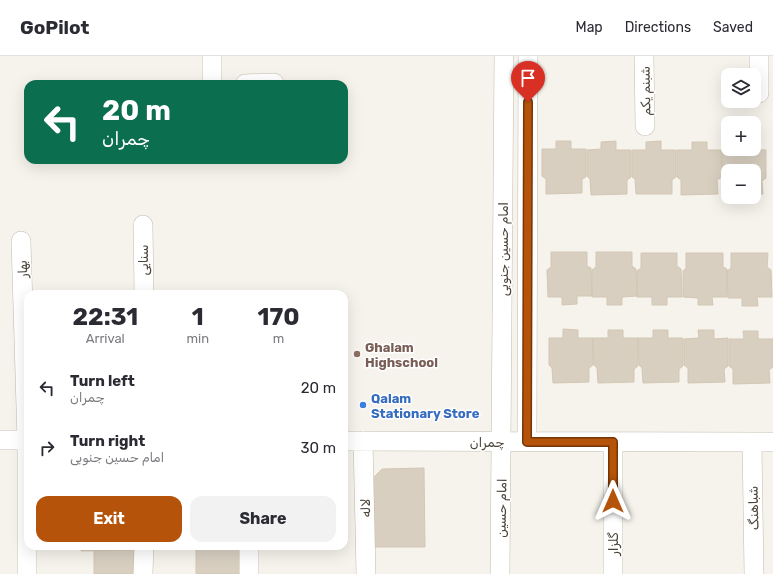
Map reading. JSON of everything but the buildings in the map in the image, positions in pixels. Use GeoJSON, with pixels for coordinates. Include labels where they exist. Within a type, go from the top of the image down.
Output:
{"type":"FeatureCollection","features":[{"type":"Feature","properties":{"kind":"street"},"geometry":{"type":"LineString","coordinates":[[212,56],[212,80]]}},
{"type":"Feature","properties":{"kind":"street","name":"امام حسین جنوبی"},"geometry":{"type":"LineString","coordinates":[[502,442],[504,56]]}},
{"type":"Feature","properties":{"kind":"street","name":"امام حسین جنوبی"},"geometry":{"type":"LineString","coordinates":[[527,442],[528,56]]}},
{"type":"Feature","properties":{"kind":"street","name":"شبنم یکم"},"geometry":{"type":"LineString","coordinates":[[644,56],[645,126]]}},
{"type":"Feature","properties":{"kind":"street"},"geometry":{"type":"LineString","coordinates":[[759,56],[759,68]]}},
{"type":"Feature","properties":{"kind":"street","name":"سنایی"},"geometry":{"type":"LineString","coordinates":[[143,225],[144,290]]}},
{"type":"Feature","properties":{"kind":"street","name":"بهار"},"geometry":{"type":"LineString","coordinates":[[21,241],[24,340]]}},
{"type":"Feature","properties":{"kind":"street"},"geometry":{"type":"LineString","coordinates":[[0,440],[24,440]]}},
{"type":"Feature","properties":{"kind":"street","name":"چمران"},"geometry":{"type":"LineString","coordinates":[[348,441],[773,442]]}},
{"type":"Feature","properties":{"kind":"street","name":"لاله"},"geometry":{"type":"LineString","coordinates":[[363,441],[366,574]]}},
{"type":"Feature","properties":{"kind":"street","name":"امام حسین"},"geometry":{"type":"LineString","coordinates":[[500,574],[502,442]]}},
{"type":"Feature","properties":{"kind":"street","name":"گلزار"},"geometry":{"type":"LineString","coordinates":[[613,442],[613,574]]}},
{"type":"Feature","properties":{"kind":"street","name":"شباهنگ"},"geometry":{"type":"LineString","coordinates":[[752,442],[754,574]]}},
{"type":"Feature","properties":{"kind":"street","name":"بهار"},"geometry":{"type":"LineString","coordinates":[[27,550],[27,574]]}},
{"type":"Feature","properties":{"kind":"street"},"geometry":{"type":"LineString","coordinates":[[143,574],[144,550]]}},
{"type":"Feature","properties":{"kind":"street"},"geometry":{"type":"LineString","coordinates":[[248,550],[249,574]]}},
{"type":"Feature","properties":{"kind":"place","name":"Ghalam Highschool"},"geometry":{"type":"Point","coordinates":[357,354]}},
{"type":"Feature","properties":{"kind":"place","name":"Qalam Stationary Store"},"geometry":{"type":"Point","coordinates":[363,405]}},
{"type":"Feature","properties":{"kind":"route"},"geometry":{"type":"LineString","coordinates":[[528,102],[527,442],[613,442],[613,501]]}}]}
